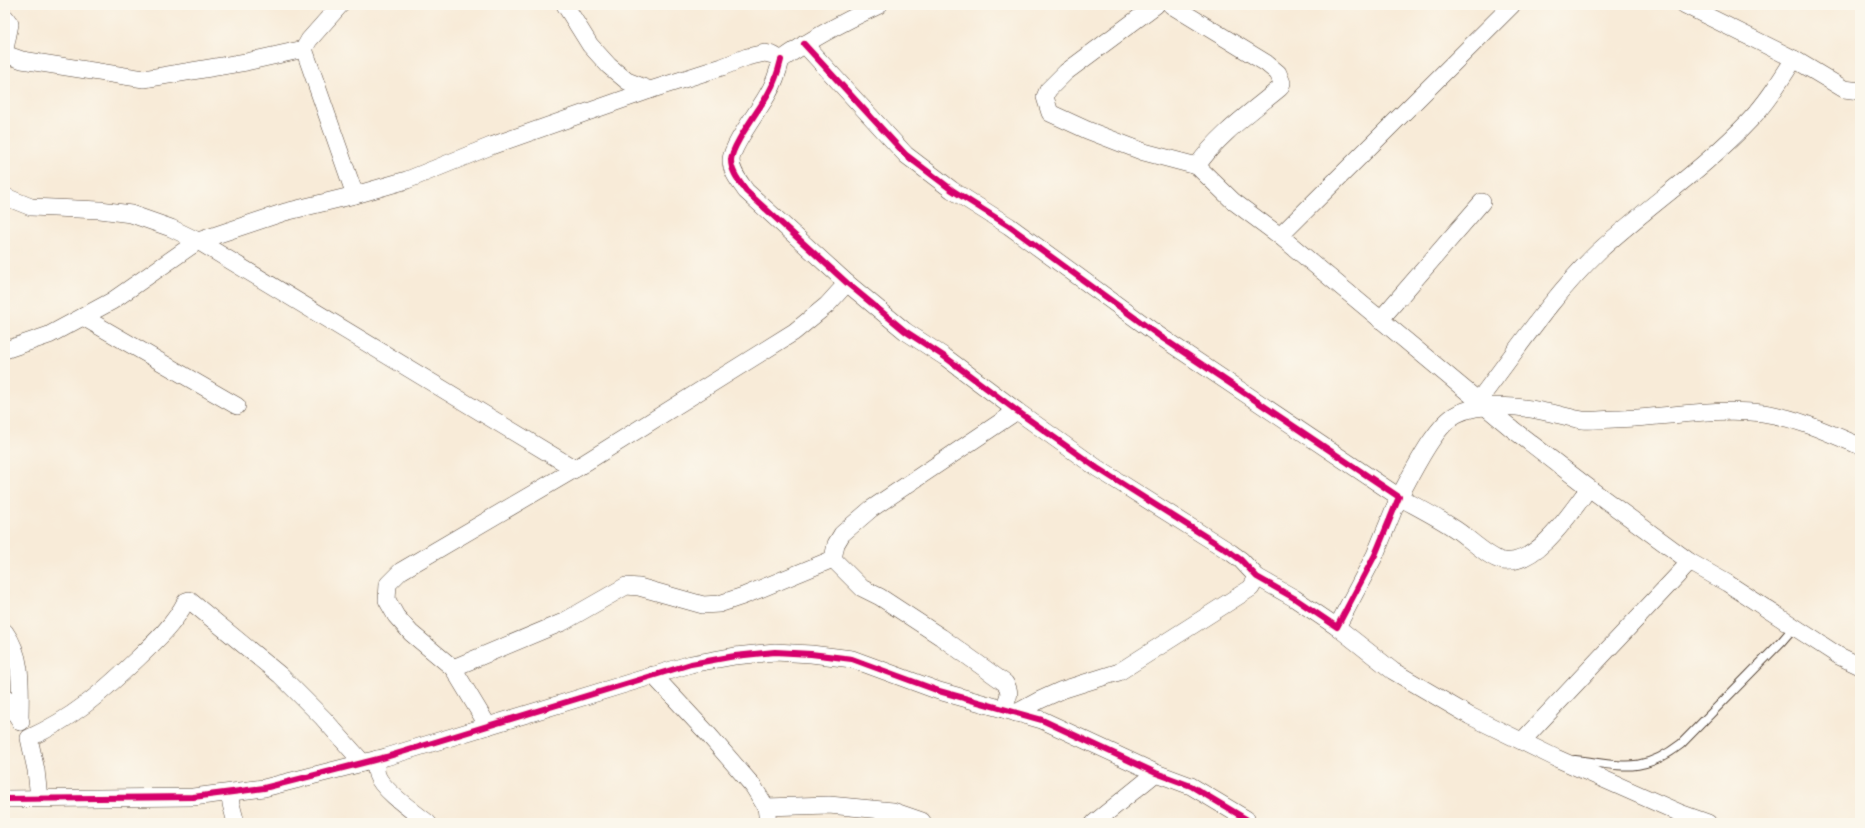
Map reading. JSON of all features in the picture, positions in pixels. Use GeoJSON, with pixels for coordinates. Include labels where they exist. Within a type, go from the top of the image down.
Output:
{"type":"FeatureCollection","features":[{"type":"Feature","properties":{"kind":"street"},"geometry":{"type":"LineString","coordinates":[[340,5],[309,40],[304,49],[355,195]]}},
{"type":"Feature","properties":{"kind":"street"},"geometry":{"type":"LineString","coordinates":[[565,5],[590,45],[609,66],[627,81],[650,90]]}},
{"type":"Feature","properties":{"kind":"street"},"geometry":{"type":"LineString","coordinates":[[880,5],[839,23],[781,60],[778,75],[770,92],[735,149],[731,160],[733,169],[746,191],[847,283],[905,331],[945,357],[1097,468],[1230,552],[1241,560],[1258,577],[1294,598],[1337,627],[1393,671],[1470,716],[1556,758],[1680,813],[1708,823]]}},
{"type":"Feature","properties":{"kind":"street"},"geometry":{"type":"LineString","coordinates":[[1156,5],[1066,72],[1048,90],[1045,97],[1050,113],[1087,130],[1144,152],[1197,166],[1233,201],[1280,236],[1482,404],[1589,488],[1690,562],[1727,583],[1839,656],[1860,666]]}},
{"type":"Feature","properties":{"kind":"street"},"geometry":{"type":"LineString","coordinates":[[1171,5],[1266,63],[1278,73],[1282,82],[1280,88],[1222,136],[1197,166]]}},
{"type":"Feature","properties":{"kind":"street"},"geometry":{"type":"LineString","coordinates":[[1280,236],[1512,5]]}},
{"type":"Feature","properties":{"kind":"street"},"geometry":{"type":"LineString","coordinates":[[1685,5],[1794,59],[1852,90],[1860,96]]}},
{"type":"Feature","properties":{"kind":"street"},"geometry":{"type":"LineString","coordinates":[[5,17],[10,24],[5,49]]}},
{"type":"Feature","properties":{"kind":"street"},"geometry":{"type":"LineString","coordinates":[[804,44],[906,156],[952,190],[1009,226],[1161,337],[1399,497],[1454,528],[1494,558],[1503,561],[1512,561],[1532,553],[1545,543],[1589,488]]}},
{"type":"Feature","properties":{"kind":"street"},"geometry":{"type":"LineString","coordinates":[[5,54],[22,60],[144,79],[246,62],[304,49]]}},
{"type":"Feature","properties":{"kind":"street"},"geometry":{"type":"LineString","coordinates":[[5,350],[49,335],[112,301],[198,241],[285,212],[355,195],[407,180],[491,146],[650,90],[722,67],[747,57],[765,53],[781,60]]}},
{"type":"Feature","properties":{"kind":"street"},"geometry":{"type":"LineString","coordinates":[[1482,404],[1554,299],[1598,252],[1638,216],[1701,166],[1749,121],[1771,95],[1794,59]]}},
{"type":"Feature","properties":{"kind":"street"},"geometry":{"type":"LineString","coordinates":[[5,198],[31,207],[100,210],[130,214],[164,225],[198,241],[575,469]]}},
{"type":"Feature","properties":{"kind":"street"},"geometry":{"type":"LineString","coordinates":[[1380,320],[1482,202]]}},
{"type":"Feature","properties":{"kind":"street"},"geometry":{"type":"LineString","coordinates":[[488,726],[453,668],[411,633],[396,616],[387,600],[388,584],[400,571],[575,469],[794,332],[827,305],[847,283]]}},
{"type":"Feature","properties":{"kind":"street"},"geometry":{"type":"LineString","coordinates":[[83,317],[237,406]]}},
{"type":"Feature","properties":{"kind":"street"},"geometry":{"type":"LineString","coordinates":[[1337,627],[1375,555],[1399,497],[1441,426],[1456,414],[1482,404],[1518,407],[1582,420],[1644,418],[1692,413],[1763,413],[1787,418],[1816,427],[1860,446]]}},
{"type":"Feature","properties":{"kind":"street"},"geometry":{"type":"LineString","coordinates":[[833,559],[836,544],[842,534],[871,510],[1017,411]]}},
{"type":"Feature","properties":{"kind":"street"},"geometry":{"type":"LineString","coordinates":[[453,668],[563,622],[626,586],[639,587],[704,606],[719,604],[743,596],[833,559]]}},
{"type":"Feature","properties":{"kind":"street"},"geometry":{"type":"LineString","coordinates":[[833,559],[862,588],[880,597],[941,637],[1005,683],[1010,694],[1010,711]]}},
{"type":"Feature","properties":{"kind":"street"},"geometry":{"type":"LineString","coordinates":[[1522,741],[1690,562]]}},
{"type":"Feature","properties":{"kind":"street"},"geometry":{"type":"LineString","coordinates":[[1010,711],[1062,690],[1119,672],[1251,588],[1258,577]]}},
{"type":"Feature","properties":{"kind":"street"},"geometry":{"type":"LineString","coordinates":[[29,738],[69,718],[103,691],[163,634],[180,612],[186,601],[189,600],[280,675],[323,718],[370,761],[375,767],[377,776],[385,786],[398,799],[428,823]]}},
{"type":"Feature","properties":{"kind":"street"},"geometry":{"type":"LineString","coordinates":[[5,632],[11,640],[18,657],[20,722]]}},
{"type":"Feature","properties":{"kind":"street"},"geometry":{"type":"LineString","coordinates":[[5,799],[193,797],[272,786],[370,761],[691,664],[735,656],[776,652],[812,654],[852,659],[939,691],[1042,720],[1156,774],[1190,786],[1249,822]]}},
{"type":"Feature","properties":{"kind":"street"},"geometry":{"type":"LineString","coordinates":[[653,675],[708,734],[753,786],[767,815],[829,805],[893,811],[922,821],[923,823]]}},
{"type":"Feature","properties":{"kind":"street"},"geometry":{"type":"LineString","coordinates":[[5,698],[29,738],[36,770],[39,798]]}},
{"type":"Feature","properties":{"kind":"street"},"geometry":{"type":"LineString","coordinates":[[1094,823],[1156,774]]}},
{"type":"Feature","properties":{"kind":"street"},"geometry":{"type":"LineString","coordinates":[[230,793],[236,823]]}},
{"type":"Feature","properties":{"kind":"lane"},"geometry":{"type":"LineString","coordinates":[[1556,758],[1620,766],[1633,766],[1656,761],[1666,756],[1681,744],[1794,627]]}},
{"type":"Feature","properties":{"kind":"cycle path"},"geometry":{"type":"LineString","coordinates":[[781,60],[771,88],[741,136],[731,160],[732,169],[746,191],[847,283],[905,331],[945,357],[1097,468],[1230,552],[1241,560],[1257,577],[1294,598],[1337,627],[1375,555],[1399,497],[1161,337],[1009,226],[952,190],[906,155],[804,44]]}},
{"type":"Feature","properties":{"kind":"cycle path"},"geometry":{"type":"LineString","coordinates":[[5,799],[193,797],[264,788],[386,757],[691,664],[735,656],[775,652],[811,654],[852,659],[939,691],[1042,720],[1156,773],[1191,786],[1246,819],[1245,823]]}}]}
